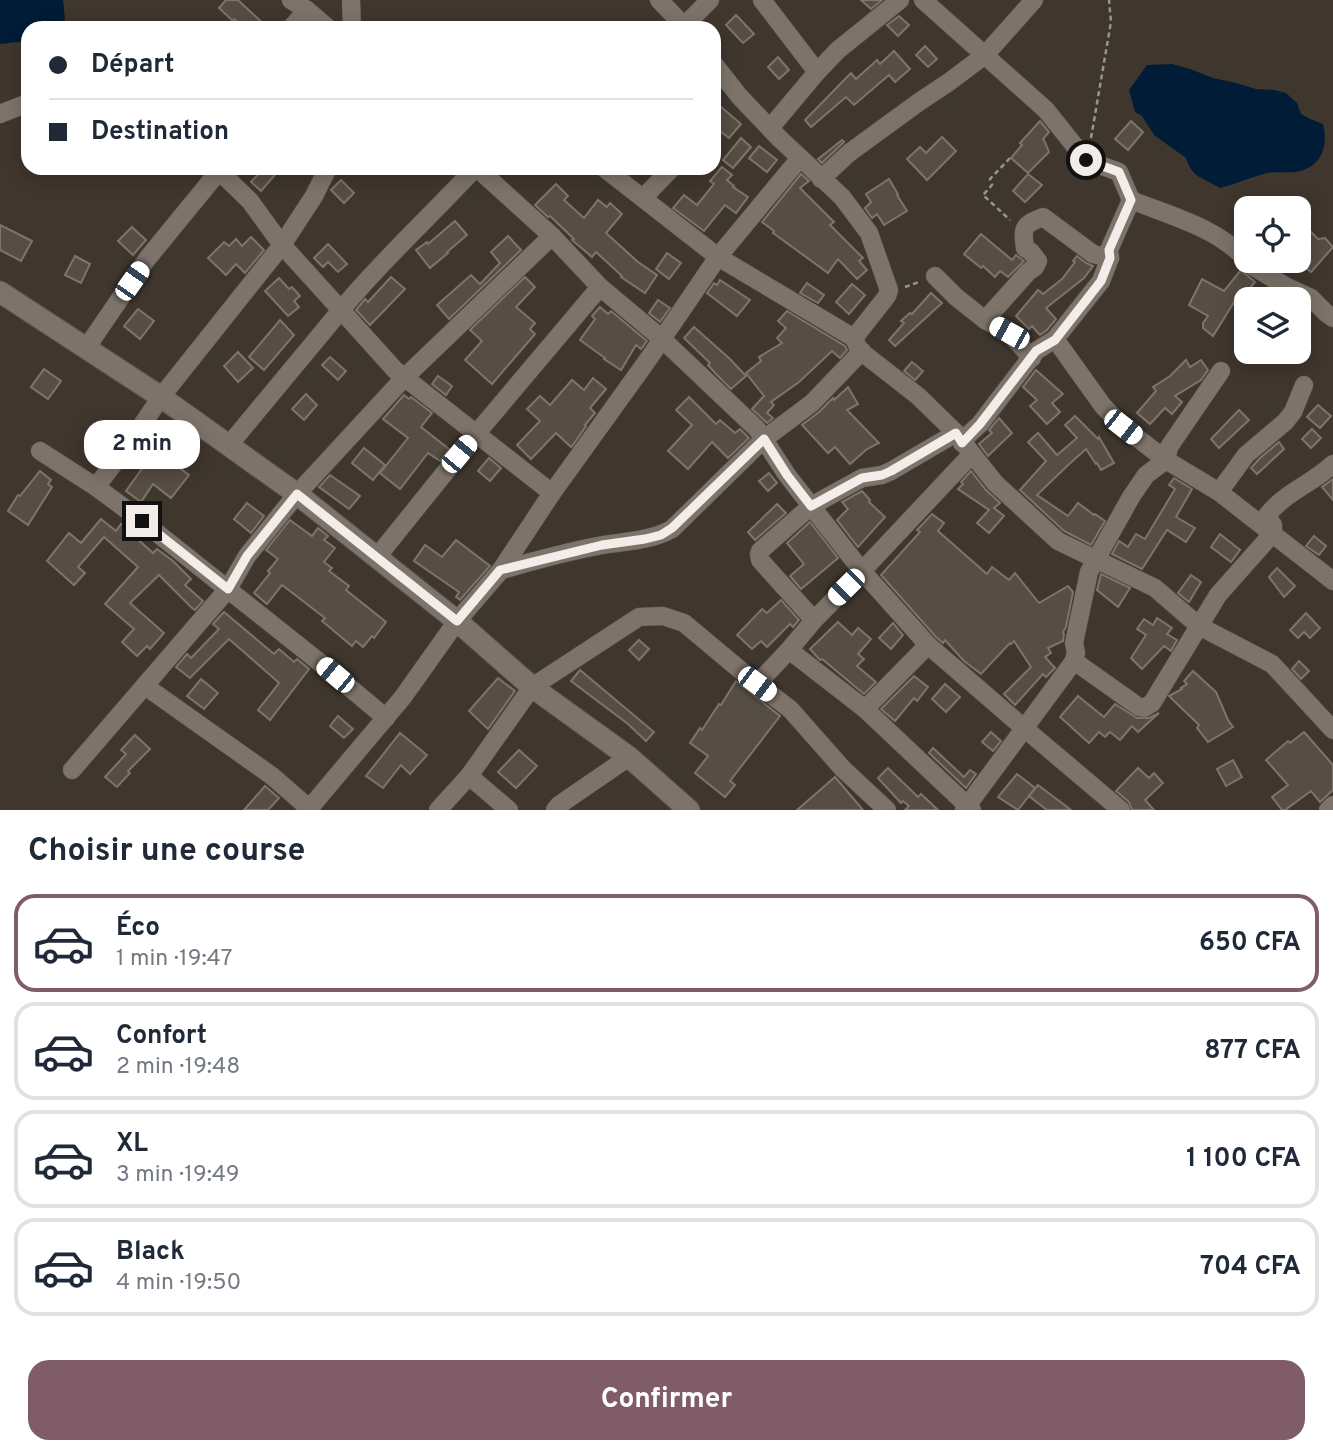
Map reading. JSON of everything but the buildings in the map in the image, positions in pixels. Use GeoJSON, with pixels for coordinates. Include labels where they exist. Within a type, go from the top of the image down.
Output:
{"type":"FeatureCollection","features":[{"type":"Feature","properties":{"kind":"street"},"geometry":{"type":"LineString","coordinates":[[291,0],[320,21]]}},
{"type":"Feature","properties":{"kind":"street"},"geometry":{"type":"LineString","coordinates":[[351,0],[352,21]]}},
{"type":"Feature","properties":{"kind":"street"},"geometry":{"type":"LineString","coordinates":[[659,0],[678,21]]}},
{"type":"Feature","properties":{"kind":"street"},"geometry":{"type":"LineString","coordinates":[[690,21],[710,0]]}},
{"type":"Feature","properties":{"kind":"street"},"geometry":{"type":"LineString","coordinates":[[762,0],[817,72]]}},
{"type":"Feature","properties":{"kind":"street"},"geometry":{"type":"LineString","coordinates":[[770,128],[838,50],[900,0]]}},
{"type":"Feature","properties":{"kind":"street"},"geometry":{"type":"LineString","coordinates":[[923,0],[1046,110],[1086,160],[1119,172],[1131,200],[1216,234],[1234,247]]}},
{"type":"Feature","properties":{"kind":"street"},"geometry":{"type":"LineString","coordinates":[[821,179],[849,153],[985,55],[1034,0]]}},
{"type":"Feature","properties":{"kind":"street"},"geometry":{"type":"LineString","coordinates":[[297,21],[307,10]]}},
{"type":"Feature","properties":{"kind":"street"},"geometry":{"type":"LineString","coordinates":[[500,570],[602,545],[661,535],[672,528],[764,439],[811,403],[858,345],[887,296],[889,290],[869,233],[842,197],[770,128],[721,73]]}},
{"type":"Feature","properties":{"kind":"street"},"geometry":{"type":"LineString","coordinates":[[0,114],[21,106]]}},
{"type":"Feature","properties":{"kind":"street"},"geometry":{"type":"LineString","coordinates":[[145,686],[272,776],[310,810],[403,697],[457,621],[500,570],[718,257],[800,158]]}},
{"type":"Feature","properties":{"kind":"street"},"geometry":{"type":"LineString","coordinates":[[87,347],[147,260],[213,175]]}},
{"type":"Feature","properties":{"kind":"street"},"geometry":{"type":"LineString","coordinates":[[224,175],[250,201],[282,245],[395,370],[552,493]]}},
{"type":"Feature","properties":{"kind":"street"},"geometry":{"type":"LineString","coordinates":[[96,487],[161,397],[282,245],[324,175]]}},
{"type":"Feature","properties":{"kind":"street"},"geometry":{"type":"LineString","coordinates":[[229,446],[377,269],[469,175]]}},
{"type":"Feature","properties":{"kind":"street"},"geometry":{"type":"LineString","coordinates":[[484,175],[552,236],[600,287],[661,338],[757,429],[787,475],[862,571],[928,645],[1121,810]]}},
{"type":"Feature","properties":{"kind":"street"},"geometry":{"type":"LineString","coordinates":[[613,175],[718,257],[858,345],[918,396],[963,443],[995,482],[1058,541],[1155,588],[1199,626],[1272,664],[1333,730]]}},
{"type":"Feature","properties":{"kind":"street"},"geometry":{"type":"LineString","coordinates":[[643,198],[665,175]]}},
{"type":"Feature","properties":{"kind":"street"},"geometry":{"type":"LineString","coordinates":[[757,684],[862,571],[1036,351],[1055,340],[1101,281],[1110,258],[1109,250],[1131,200]]}},
{"type":"Feature","properties":{"kind":"street"},"geometry":{"type":"LineString","coordinates":[[985,320],[1038,261],[1025,248],[1023,232],[1028,223],[1043,217],[1093,254],[1110,258]]}},
{"type":"Feature","properties":{"kind":"street"},"geometry":{"type":"LineString","coordinates":[[72,770],[228,589],[247,556],[297,494],[404,377],[552,236]]}},
{"type":"Feature","properties":{"kind":"street"},"geometry":{"type":"LineString","coordinates":[[1264,273],[1331,312]]}},
{"type":"Feature","properties":{"kind":"street"},"geometry":{"type":"LineString","coordinates":[[935,276],[985,320],[1009,333],[1032,358]]}},
{"type":"Feature","properties":{"kind":"street"},"geometry":{"type":"LineString","coordinates":[[377,557],[600,287]]}},
{"type":"Feature","properties":{"kind":"street"},"geometry":{"type":"LineString","coordinates":[[0,292],[161,397],[297,494],[457,621],[533,687],[629,757],[689,810]]}},
{"type":"Feature","properties":{"kind":"street"},"geometry":{"type":"LineString","coordinates":[[1055,340],[1102,406],[1123,427],[1166,460],[1219,492],[1333,581]]}},
{"type":"Feature","properties":{"kind":"street"},"geometry":{"type":"LineString","coordinates":[[789,650],[865,709],[968,809],[1074,661],[1074,643],[1089,572],[1131,497],[1146,475],[1166,460],[1169,447],[1221,371]]}},
{"type":"Feature","properties":{"kind":"street"},"geometry":{"type":"LineString","coordinates":[[1219,492],[1245,455],[1285,422],[1293,412],[1304,385]]}},
{"type":"Feature","properties":{"kind":"street"},"geometry":{"type":"LineString","coordinates":[[814,620],[760,559],[759,554],[763,547],[811,506],[862,478],[882,475],[963,443]]}},
{"type":"Feature","properties":{"kind":"street"},"geometry":{"type":"LineString","coordinates":[[40,451],[96,487],[228,589],[386,718]]}},
{"type":"Feature","properties":{"kind":"street"},"geometry":{"type":"LineString","coordinates":[[1074,661],[1139,707],[1144,708],[1152,703],[1224,587],[1273,533],[1273,525],[1266,517],[1284,498],[1333,464]]}},
{"type":"Feature","properties":{"kind":"street"},"geometry":{"type":"LineString","coordinates":[[438,810],[469,775],[533,687],[631,621],[652,615],[684,623],[790,709],[843,769],[887,810]]}},
{"type":"Feature","properties":{"kind":"street"},"geometry":{"type":"LineString","coordinates":[[865,709],[928,645]]}},
{"type":"Feature","properties":{"kind":"street"},"geometry":{"type":"LineString","coordinates":[[555,810],[629,757]]}},
{"type":"Feature","properties":{"kind":"street"},"geometry":{"type":"LineString","coordinates":[[469,775],[509,810]]}},
{"type":"Feature","properties":{"kind":"street"},"geometry":{"type":"LineString","coordinates":[[1328,810],[1333,805]]}},
{"type":"Feature","properties":{"kind":"path"},"geometry":{"type":"LineString","coordinates":[[1091,139],[1111,22],[1109,0]]}},
{"type":"Feature","properties":{"kind":"path"},"geometry":{"type":"LineString","coordinates":[[1010,158],[990,179],[992,185],[983,195],[1023,232]]}},
{"type":"Feature","properties":{"kind":"path"},"geometry":{"type":"LineString","coordinates":[[889,290],[935,276]]}},
{"type":"Feature","properties":{"kind":"water"},"geometry":{"type":"Polygon","coordinates":[[[0,0],[63,0],[63,21],[21,21],[21,42],[0,44],[0,0]]]}},
{"type":"Feature","properties":{"kind":"water"},"geometry":{"type":"Polygon","coordinates":[[[1172,64],[1256,89],[1286,93],[1297,103],[1301,114],[1323,124],[1325,139],[1319,159],[1300,171],[1267,173],[1220,188],[1196,175],[1186,158],[1154,135],[1142,116],[1135,112],[1129,90],[1147,65],[1172,64]]]}},
{"type":"Feature","properties":{"kind":"route"},"geometry":{"type":"LineString","coordinates":[[142,521],[228,589],[247,556],[297,494],[457,621],[500,570],[602,545],[661,535],[672,528],[764,439],[811,506],[852,482],[891,471],[956,433],[962,443],[980,424],[1036,351],[1055,340],[1101,281],[1110,258],[1109,250],[1131,200],[1119,172],[1086,160]]}}]}
